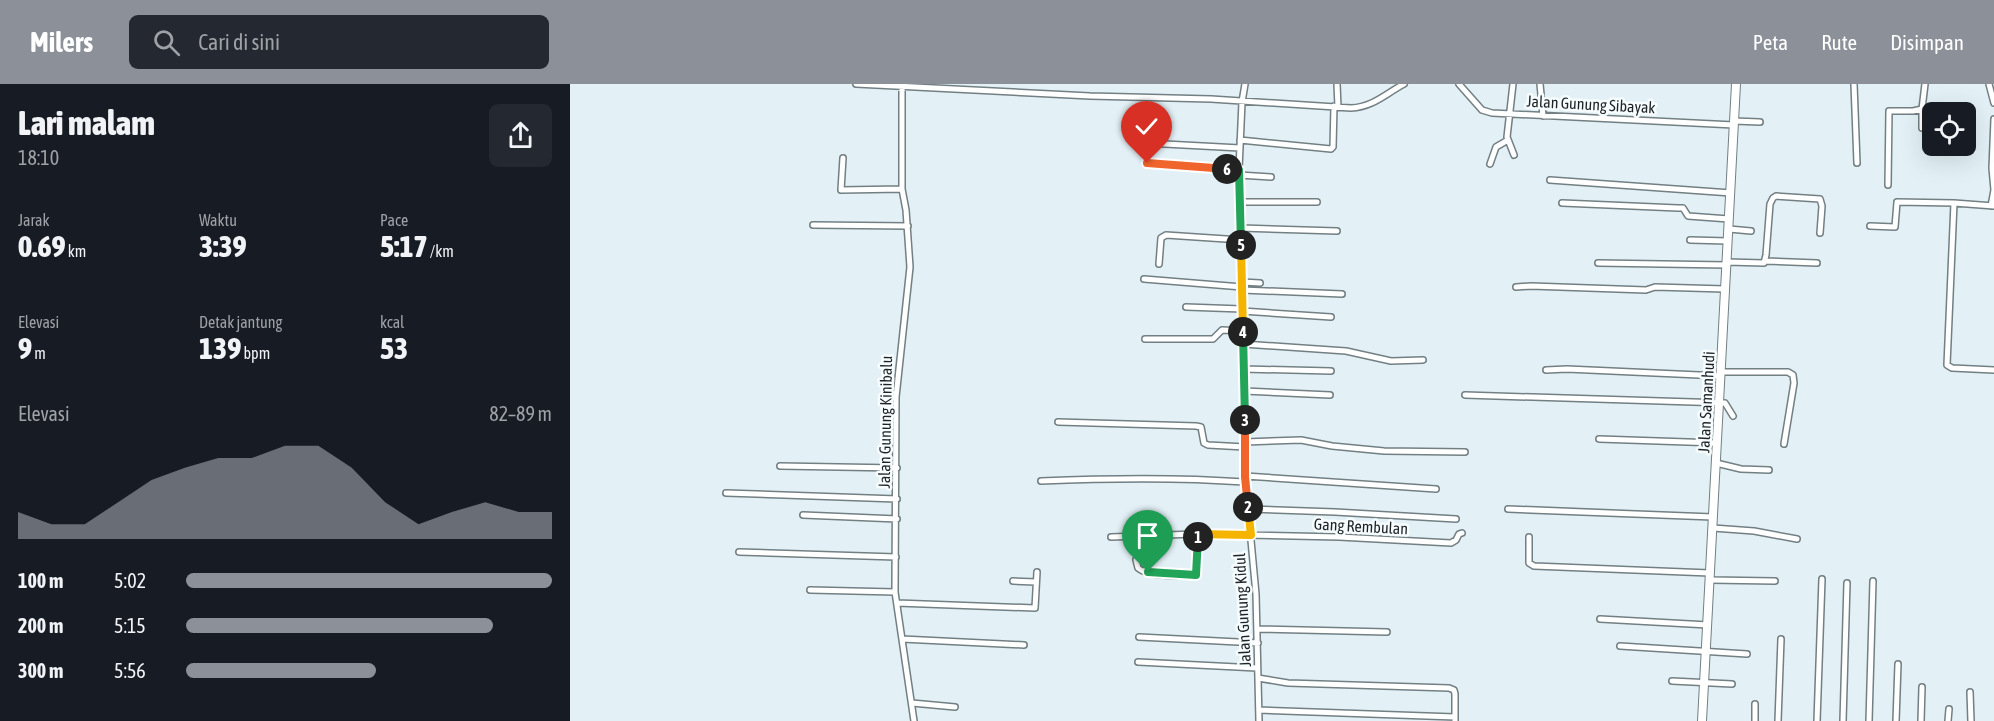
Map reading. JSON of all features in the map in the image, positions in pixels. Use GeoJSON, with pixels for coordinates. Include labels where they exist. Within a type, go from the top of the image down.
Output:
{"type":"FeatureCollection","features":[{"type":"Feature","properties":{"kind":"street"},"geometry":{"type":"LineString","coordinates":[[856,84],[1211,99],[1359,108],[1373,103],[1404,84]]}},
{"type":"Feature","properties":{"kind":"street"},"geometry":{"type":"LineString","coordinates":[[985,84],[991,91]]}},
{"type":"Feature","properties":{"kind":"street","name":"Jalan Gunung Kidul"},"geometry":{"type":"LineString","coordinates":[[1245,84],[1239,172],[1245,479],[1258,643],[1259,721]]}},
{"type":"Feature","properties":{"kind":"street"},"geometry":{"type":"LineString","coordinates":[[1240,140],[1331,149],[1333,147],[1337,84]]}},
{"type":"Feature","properties":{"kind":"street","name":"Jalan Gunung Sibayak"},"geometry":{"type":"LineString","coordinates":[[1459,84],[1482,110],[1511,114],[1734,123],[1760,122]]}},
{"type":"Feature","properties":{"kind":"street"},"geometry":{"type":"LineString","coordinates":[[1513,84],[1508,140],[1514,154]]}},
{"type":"Feature","properties":{"kind":"street"},"geometry":{"type":"LineString","coordinates":[[1540,84],[1543,116]]}},
{"type":"Feature","properties":{"kind":"street","name":"Jalan Samanhudi"},"geometry":{"type":"LineString","coordinates":[[1702,721],[1736,84]]}},
{"type":"Feature","properties":{"kind":"street"},"geometry":{"type":"LineString","coordinates":[[1854,84],[1857,163]]}},
{"type":"Feature","properties":{"kind":"street"},"geometry":{"type":"LineString","coordinates":[[1923,102],[1925,84]]}},
{"type":"Feature","properties":{"kind":"street"},"geometry":{"type":"LineString","coordinates":[[1989,84],[1994,103]]}},
{"type":"Feature","properties":{"kind":"street","name":"Jalan Gunung Kinibalu"},"geometry":{"type":"LineString","coordinates":[[902,87],[902,189],[908,225],[910,267],[896,398],[895,592],[914,721]]}},
{"type":"Feature","properties":{"kind":"street"},"geometry":{"type":"LineString","coordinates":[[1888,185],[1889,111],[1922,109]]}},
{"type":"Feature","properties":{"kind":"street"},"geometry":{"type":"LineString","coordinates":[[1870,226],[1895,227],[1897,202],[1993,206],[1994,119]]}},
{"type":"Feature","properties":{"kind":"street"},"geometry":{"type":"LineString","coordinates":[[1490,164],[1493,150],[1508,140]]}},
{"type":"Feature","properties":{"kind":"street"},"geometry":{"type":"LineString","coordinates":[[1146,143],[1240,148]]}},
{"type":"Feature","properties":{"kind":"street"},"geometry":{"type":"LineString","coordinates":[[843,158],[841,190],[902,189]]}},
{"type":"Feature","properties":{"kind":"street"},"geometry":{"type":"LineString","coordinates":[[1147,163],[1272,177]]}},
{"type":"Feature","properties":{"kind":"street"},"geometry":{"type":"LineString","coordinates":[[1550,180],[1731,193]]}},
{"type":"Feature","properties":{"kind":"street"},"geometry":{"type":"LineString","coordinates":[[1765,261],[1770,204],[1773,198],[1780,196],[1820,199],[1822,206],[1820,233]]}},
{"type":"Feature","properties":{"kind":"street"},"geometry":{"type":"LineString","coordinates":[[1240,202],[1317,202]]}},
{"type":"Feature","properties":{"kind":"street"},"geometry":{"type":"LineString","coordinates":[[1562,203],[1683,208],[1688,216],[1729,219]]}},
{"type":"Feature","properties":{"kind":"street"},"geometry":{"type":"LineString","coordinates":[[1954,203],[1947,365],[1952,368],[1994,370]]}},
{"type":"Feature","properties":{"kind":"street"},"geometry":{"type":"LineString","coordinates":[[813,225],[908,225]]}},
{"type":"Feature","properties":{"kind":"street"},"geometry":{"type":"LineString","coordinates":[[1241,228],[1337,231]]}},
{"type":"Feature","properties":{"kind":"street"},"geometry":{"type":"LineString","coordinates":[[1729,230],[1751,231]]}},
{"type":"Feature","properties":{"kind":"street"},"geometry":{"type":"LineString","coordinates":[[1159,264],[1161,238],[1164,236],[1241,240]]}},
{"type":"Feature","properties":{"kind":"street"},"geometry":{"type":"LineString","coordinates":[[1689,240],[1728,241]]}},
{"type":"Feature","properties":{"kind":"street"},"geometry":{"type":"LineString","coordinates":[[1598,262],[1817,263]]}},
{"type":"Feature","properties":{"kind":"street"},"geometry":{"type":"LineString","coordinates":[[1144,279],[1342,294]]}},
{"type":"Feature","properties":{"kind":"street"},"geometry":{"type":"LineString","coordinates":[[1242,286],[1260,283]]}},
{"type":"Feature","properties":{"kind":"street"},"geometry":{"type":"LineString","coordinates":[[1516,287],[1725,289]]}},
{"type":"Feature","properties":{"kind":"street"},"geometry":{"type":"LineString","coordinates":[[1186,307],[1331,317]]}},
{"type":"Feature","properties":{"kind":"street"},"geometry":{"type":"LineString","coordinates":[[1145,339],[1213,339],[1222,330],[1243,331]]}},
{"type":"Feature","properties":{"kind":"street"},"geometry":{"type":"LineString","coordinates":[[1243,344],[1346,351],[1391,361],[1423,360]]}},
{"type":"Feature","properties":{"kind":"street"},"geometry":{"type":"LineString","coordinates":[[1243,369],[1331,371]]}},
{"type":"Feature","properties":{"kind":"street"},"geometry":{"type":"LineString","coordinates":[[1546,370],[1721,374],[1788,372],[1792,375],[1794,383],[1784,444]]}},
{"type":"Feature","properties":{"kind":"street"},"geometry":{"type":"LineString","coordinates":[[1244,391],[1330,395]]}},
{"type":"Feature","properties":{"kind":"street"},"geometry":{"type":"LineString","coordinates":[[1465,395],[1719,403],[1727,404],[1732,416]]}},
{"type":"Feature","properties":{"kind":"street"},"geometry":{"type":"LineString","coordinates":[[1058,422],[1196,426],[1201,427],[1204,444],[1208,445],[1245,445],[1301,440],[1332,446],[1384,451],[1465,452]]}},
{"type":"Feature","properties":{"kind":"street"},"geometry":{"type":"LineString","coordinates":[[1599,439],[1717,444]]}},
{"type":"Feature","properties":{"kind":"street"},"geometry":{"type":"LineString","coordinates":[[1716,463],[1741,469],[1769,470]]}},
{"type":"Feature","properties":{"kind":"street"},"geometry":{"type":"LineString","coordinates":[[780,466],[897,468]]}},
{"type":"Feature","properties":{"kind":"street"},"geometry":{"type":"LineString","coordinates":[[1041,481],[1140,477],[1245,479],[1436,489]]}},
{"type":"Feature","properties":{"kind":"street"},"geometry":{"type":"LineString","coordinates":[[726,493],[897,500]]}},
{"type":"Feature","properties":{"kind":"street"},"geometry":{"type":"LineString","coordinates":[[1249,509],[1456,519]]}},
{"type":"Feature","properties":{"kind":"street"},"geometry":{"type":"LineString","coordinates":[[1508,509],[1713,518]]}},
{"type":"Feature","properties":{"kind":"street"},"geometry":{"type":"LineString","coordinates":[[803,515],[897,519]]}},
{"type":"Feature","properties":{"kind":"street"},"geometry":{"type":"LineString","coordinates":[[1713,528],[1754,531],[1797,539]]}},
{"type":"Feature","properties":{"kind":"street","name":"Gang Rembulan"},"geometry":{"type":"LineString","coordinates":[[1111,537],[1195,534],[1451,543],[1462,533]]}},
{"type":"Feature","properties":{"kind":"street"},"geometry":{"type":"LineString","coordinates":[[1136,560],[1137,568],[1141,571],[1196,575],[1199,538],[1195,534]]}},
{"type":"Feature","properties":{"kind":"street"},"geometry":{"type":"LineString","coordinates":[[1529,537],[1529,563],[1534,566],[1775,581]]}},
{"type":"Feature","properties":{"kind":"street"},"geometry":{"type":"LineString","coordinates":[[739,552],[896,557]]}},
{"type":"Feature","properties":{"kind":"street"},"geometry":{"type":"LineString","coordinates":[[897,603],[1035,608],[1036,572]]}},
{"type":"Feature","properties":{"kind":"street"},"geometry":{"type":"LineString","coordinates":[[1817,721],[1822,579]]}},
{"type":"Feature","properties":{"kind":"street"},"geometry":{"type":"LineString","coordinates":[[1013,581],[1036,582]]}},
{"type":"Feature","properties":{"kind":"street"},"geometry":{"type":"LineString","coordinates":[[1869,721],[1873,581]]}},
{"type":"Feature","properties":{"kind":"street"},"geometry":{"type":"LineString","coordinates":[[1843,721],[1847,583]]}},
{"type":"Feature","properties":{"kind":"street"},"geometry":{"type":"LineString","coordinates":[[810,590],[895,592]]}},
{"type":"Feature","properties":{"kind":"street"},"geometry":{"type":"LineString","coordinates":[[1600,619],[1708,625]]}},
{"type":"Feature","properties":{"kind":"street"},"geometry":{"type":"LineString","coordinates":[[1257,629],[1387,632]]}},
{"type":"Feature","properties":{"kind":"street"},"geometry":{"type":"LineString","coordinates":[[1139,637],[1258,643]]}},
{"type":"Feature","properties":{"kind":"street"},"geometry":{"type":"LineString","coordinates":[[902,639],[1024,645]]}},
{"type":"Feature","properties":{"kind":"street"},"geometry":{"type":"LineString","coordinates":[[1778,721],[1781,639]]}},
{"type":"Feature","properties":{"kind":"street"},"geometry":{"type":"LineString","coordinates":[[1620,646],[1747,654]]}},
{"type":"Feature","properties":{"kind":"street"},"geometry":{"type":"LineString","coordinates":[[1138,662],[1257,668]]}},
{"type":"Feature","properties":{"kind":"street"},"geometry":{"type":"LineString","coordinates":[[1896,721],[1898,664]]}},
{"type":"Feature","properties":{"kind":"street"},"geometry":{"type":"LineString","coordinates":[[1258,678],[1288,683],[1449,688],[1454,690],[1455,694],[1455,719],[1259,710]]}},
{"type":"Feature","properties":{"kind":"street"},"geometry":{"type":"LineString","coordinates":[[1671,681],[1732,684]]}},
{"type":"Feature","properties":{"kind":"street"},"geometry":{"type":"LineString","coordinates":[[1921,721],[1922,687]]}},
{"type":"Feature","properties":{"kind":"street"},"geometry":{"type":"LineString","coordinates":[[1970,692],[1971,721]]}},
{"type":"Feature","properties":{"kind":"street"},"geometry":{"type":"LineString","coordinates":[[912,703],[955,707]]}},
{"type":"Feature","properties":{"kind":"street"},"geometry":{"type":"LineString","coordinates":[[1755,704],[1755,721]]}},
{"type":"Feature","properties":{"kind":"street"},"geometry":{"type":"LineString","coordinates":[[1948,721],[1949,709]]}},
{"type":"Feature","properties":{"kind":"route"},"geometry":{"type":"LineString","coordinates":[[1147,163],[1239,170],[1245,477],[1251,535],[1195,534],[1199,538],[1196,575],[1148,572]]}}]}
